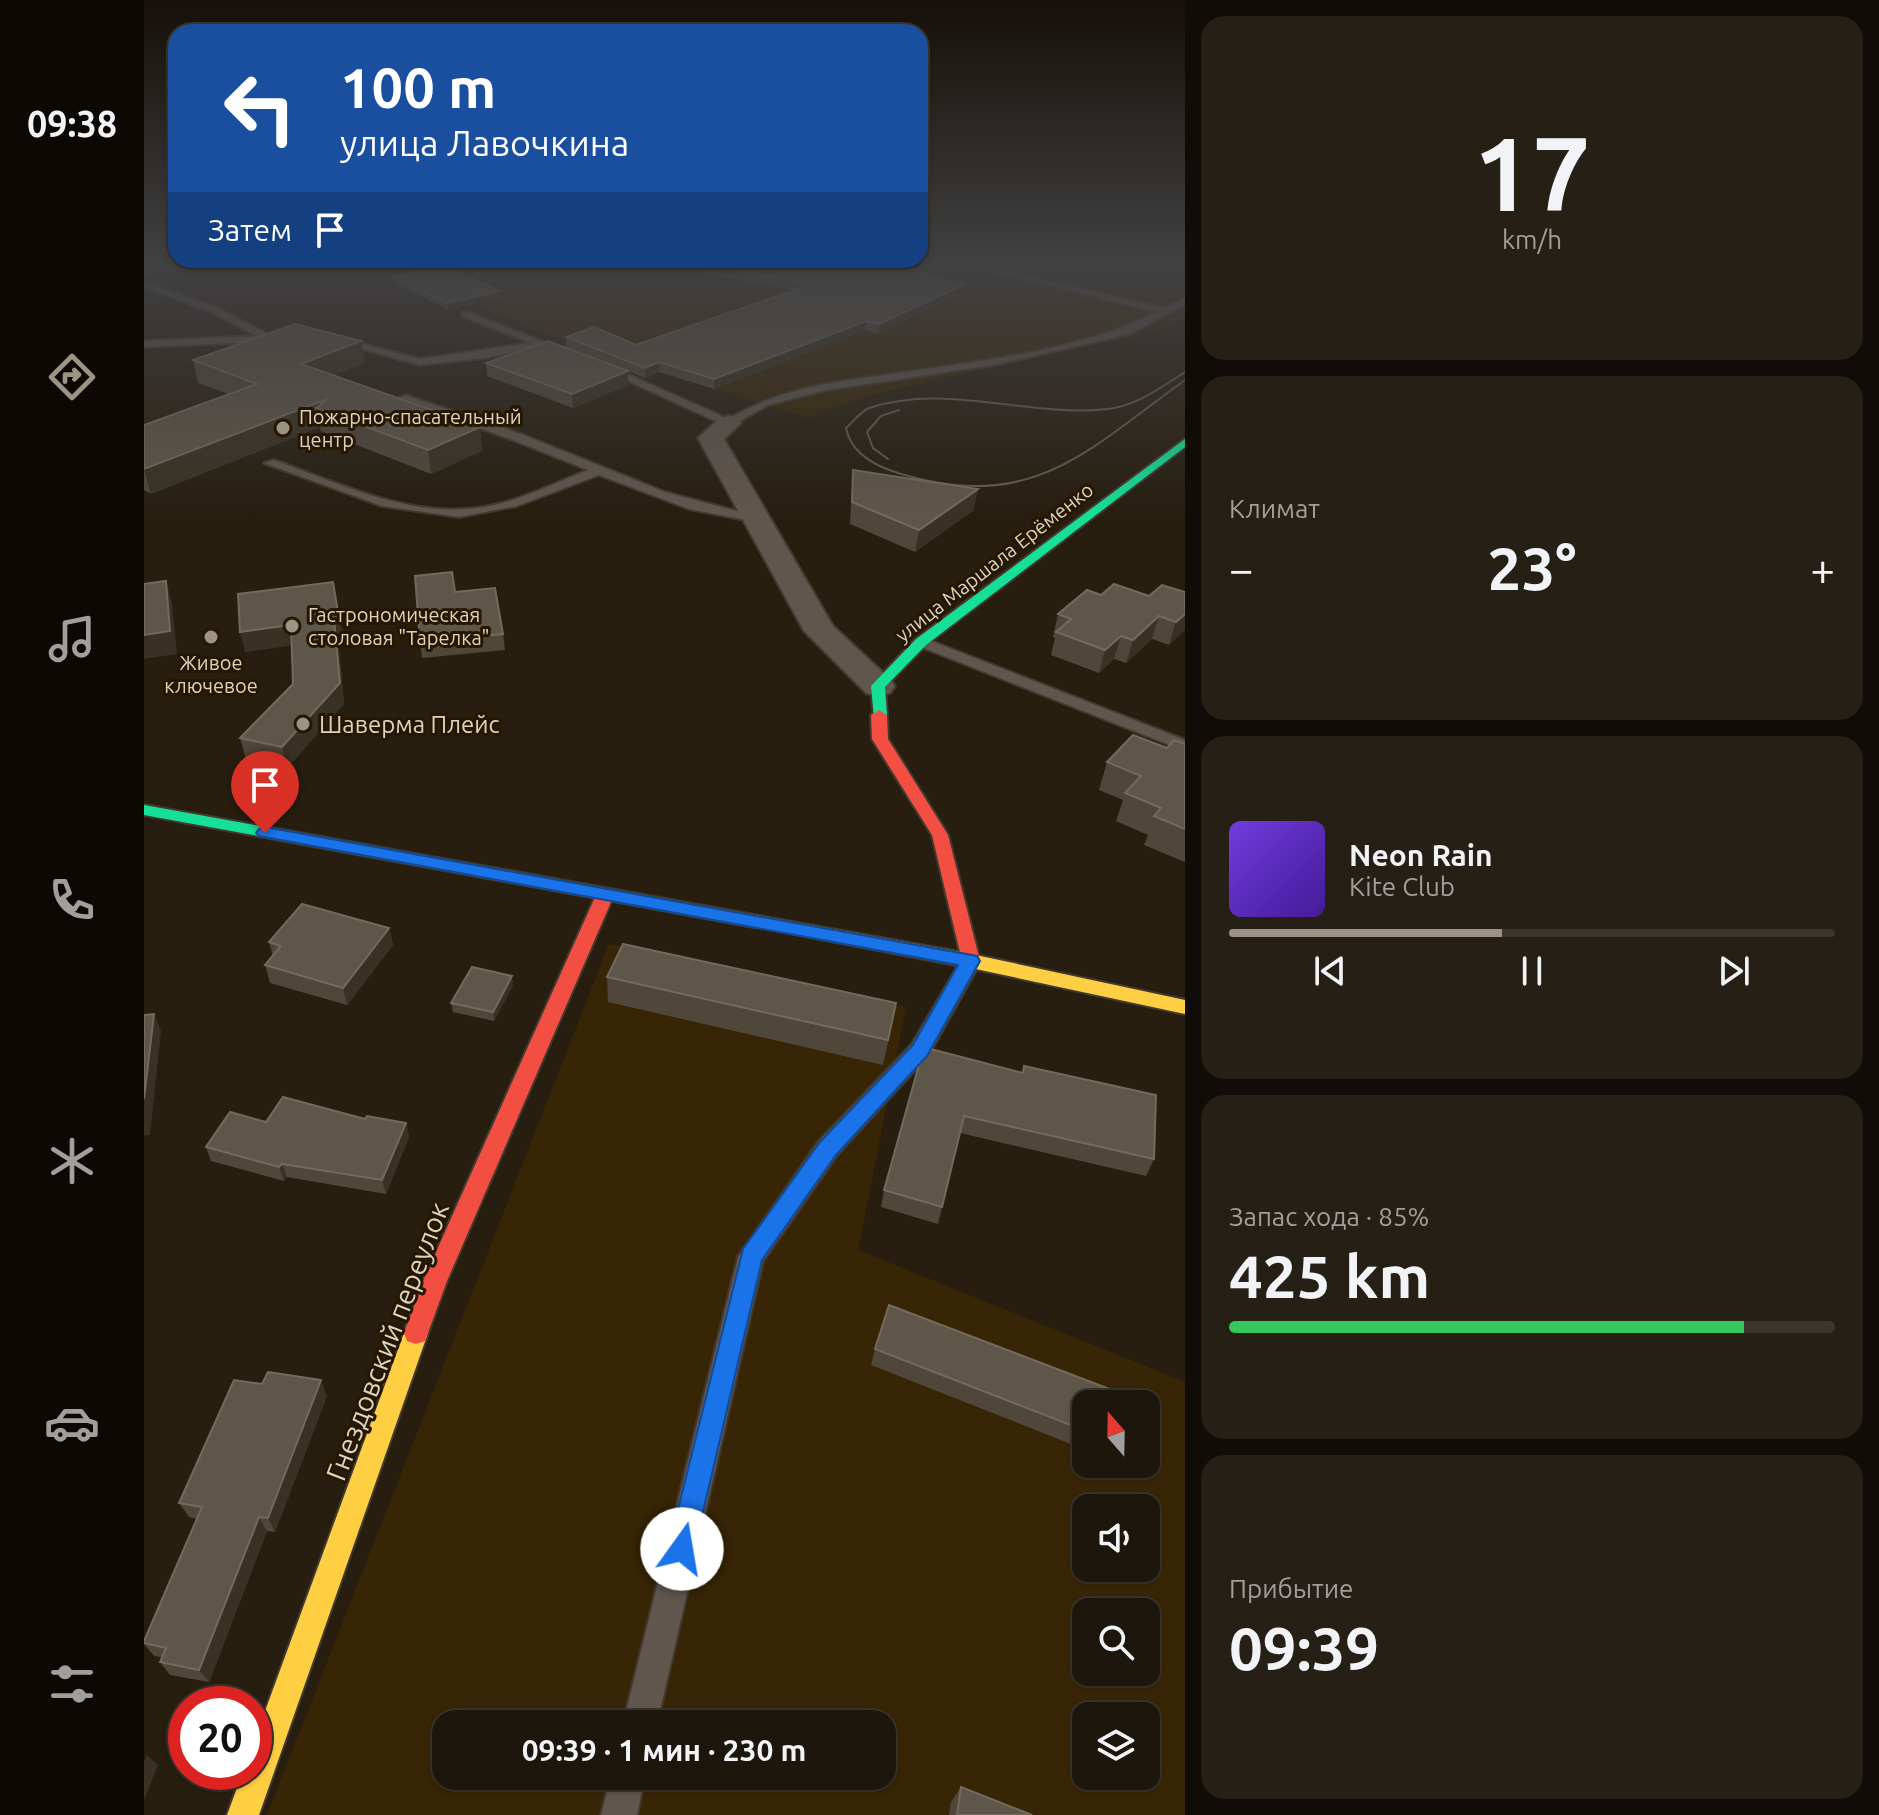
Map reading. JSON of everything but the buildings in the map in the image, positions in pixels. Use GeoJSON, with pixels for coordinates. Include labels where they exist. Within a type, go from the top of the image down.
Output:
{"type":"FeatureCollection","features":[{"type":"Feature","properties":{"kind":"main road","name":"улица Маршала Ерёменко"},"geometry":{"type":"LineString","coordinates":[[878,686],[921,642],[1185,442]]}},
{"type":"Feature","properties":{"kind":"main road"},"geometry":{"type":"LineString","coordinates":[[878,686],[880,739],[940,835],[971,961]]}},
{"type":"Feature","properties":{"kind":"main road"},"geometry":{"type":"LineString","coordinates":[[144,810],[971,961],[1185,1007]]}},
{"type":"Feature","properties":{"kind":"main road","name":"Гнездовский переулок"},"geometry":{"type":"LineString","coordinates":[[243,1815],[435,1281],[605,895]]}},
{"type":"Feature","properties":{"kind":"street"},"geometry":{"type":"LineString","coordinates":[[729,423],[711,438],[820,631],[878,686]]}},
{"type":"Feature","properties":{"kind":"lane"},"geometry":{"type":"LineString","coordinates":[[355,345],[420,362],[538,345]]}},
{"type":"Feature","properties":{"kind":"lane"},"geometry":{"type":"LineString","coordinates":[[544,345],[582,359]]}},
{"type":"Feature","properties":{"kind":"lane"},"geometry":{"type":"LineString","coordinates":[[596,365],[649,386],[691,410],[729,423],[764,403],[825,387],[994,362],[1070,345]]}},
{"type":"Feature","properties":{"kind":"lane"},"geometry":{"type":"LineString","coordinates":[[405,398],[517,437],[694,506],[756,518]]}},
{"type":"Feature","properties":{"kind":"lane"},"geometry":{"type":"LineString","coordinates":[[270,463],[392,507],[461,514],[501,506],[600,470]]}},
{"type":"Feature","properties":{"kind":"lane"},"geometry":{"type":"LineString","coordinates":[[921,642],[1185,746]]}},
{"type":"Feature","properties":{"kind":"lane"},"geometry":{"type":"LineString","coordinates":[[643,1710],[751,1257],[828,1148],[920,1050],[971,961]]}},
{"type":"Feature","properties":{"kind":"lane"},"geometry":{"type":"LineString","coordinates":[[619,1815],[625,1790]]}},
{"type":"Feature","properties":{"kind":"shaded area"},"geometry":{"type":"Polygon","coordinates":[[[585,345],[1096,345],[870,395],[808,418],[694,383],[645,361],[585,345]]]}},
{"type":"Feature","properties":{"kind":"shaded area"},"geometry":{"type":"Polygon","coordinates":[[[609,944],[906,1007],[858,1250],[1185,1382],[1185,1815],[267,1815],[609,944]]]}},
{"type":"Feature","properties":{"kind":"tram line"},"geometry":{"type":"LineString","coordinates":[[1185,372],[1139,400],[1108,409],[1049,409],[928,398],[869,408],[846,428],[853,445],[865,458],[898,473],[945,484],[985,486],[1021,481],[1054,469],[1086,452],[1185,380]]}},
{"type":"Feature","properties":{"kind":"tram line"},"geometry":{"type":"LineString","coordinates":[[888,459],[873,448],[867,432],[881,416],[899,410]]}},
{"type":"Feature","properties":{"kind":"traffic: fast"},"geometry":{"type":"LineString","coordinates":[[879,715],[878,686],[921,642],[1185,442]]}},
{"type":"Feature","properties":{"kind":"traffic: fast"},"geometry":{"type":"LineString","coordinates":[[144,810],[754,921]]}},
{"type":"Feature","properties":{"kind":"traffic: slow"},"geometry":{"type":"LineString","coordinates":[[754,921],[971,961],[1185,1007]]}},
{"type":"Feature","properties":{"kind":"traffic: slow"},"geometry":{"type":"LineString","coordinates":[[243,1815],[416,1333]]}},
{"type":"Feature","properties":{"kind":"traffic: jam"},"geometry":{"type":"LineString","coordinates":[[879,715],[880,739],[940,835],[971,961]]}},
{"type":"Feature","properties":{"kind":"traffic: jam"},"geometry":{"type":"LineString","coordinates":[[416,1333],[435,1281],[605,895]]}},
{"type":"Feature","properties":{"kind":"place","name":"Пожарно-спасательный центр"},"geometry":{"type":"Point","coordinates":[283,428]}},
{"type":"Feature","properties":{"kind":"place","name":"Гастрономическая столовая \"Тарелка\""},"geometry":{"type":"Point","coordinates":[292,626]}},
{"type":"Feature","properties":{"kind":"place","name":"Живое ключевое"},"geometry":{"type":"Point","coordinates":[211,637]}},
{"type":"Feature","properties":{"kind":"place","name":"Шаверма Плейс"},"geometry":{"type":"Point","coordinates":[303,724]}},
{"type":"Feature","properties":{"kind":"route"},"geometry":{"type":"LineString","coordinates":[[265,833],[971,961],[920,1050],[828,1148],[751,1257],[682,1549]]}}]}
